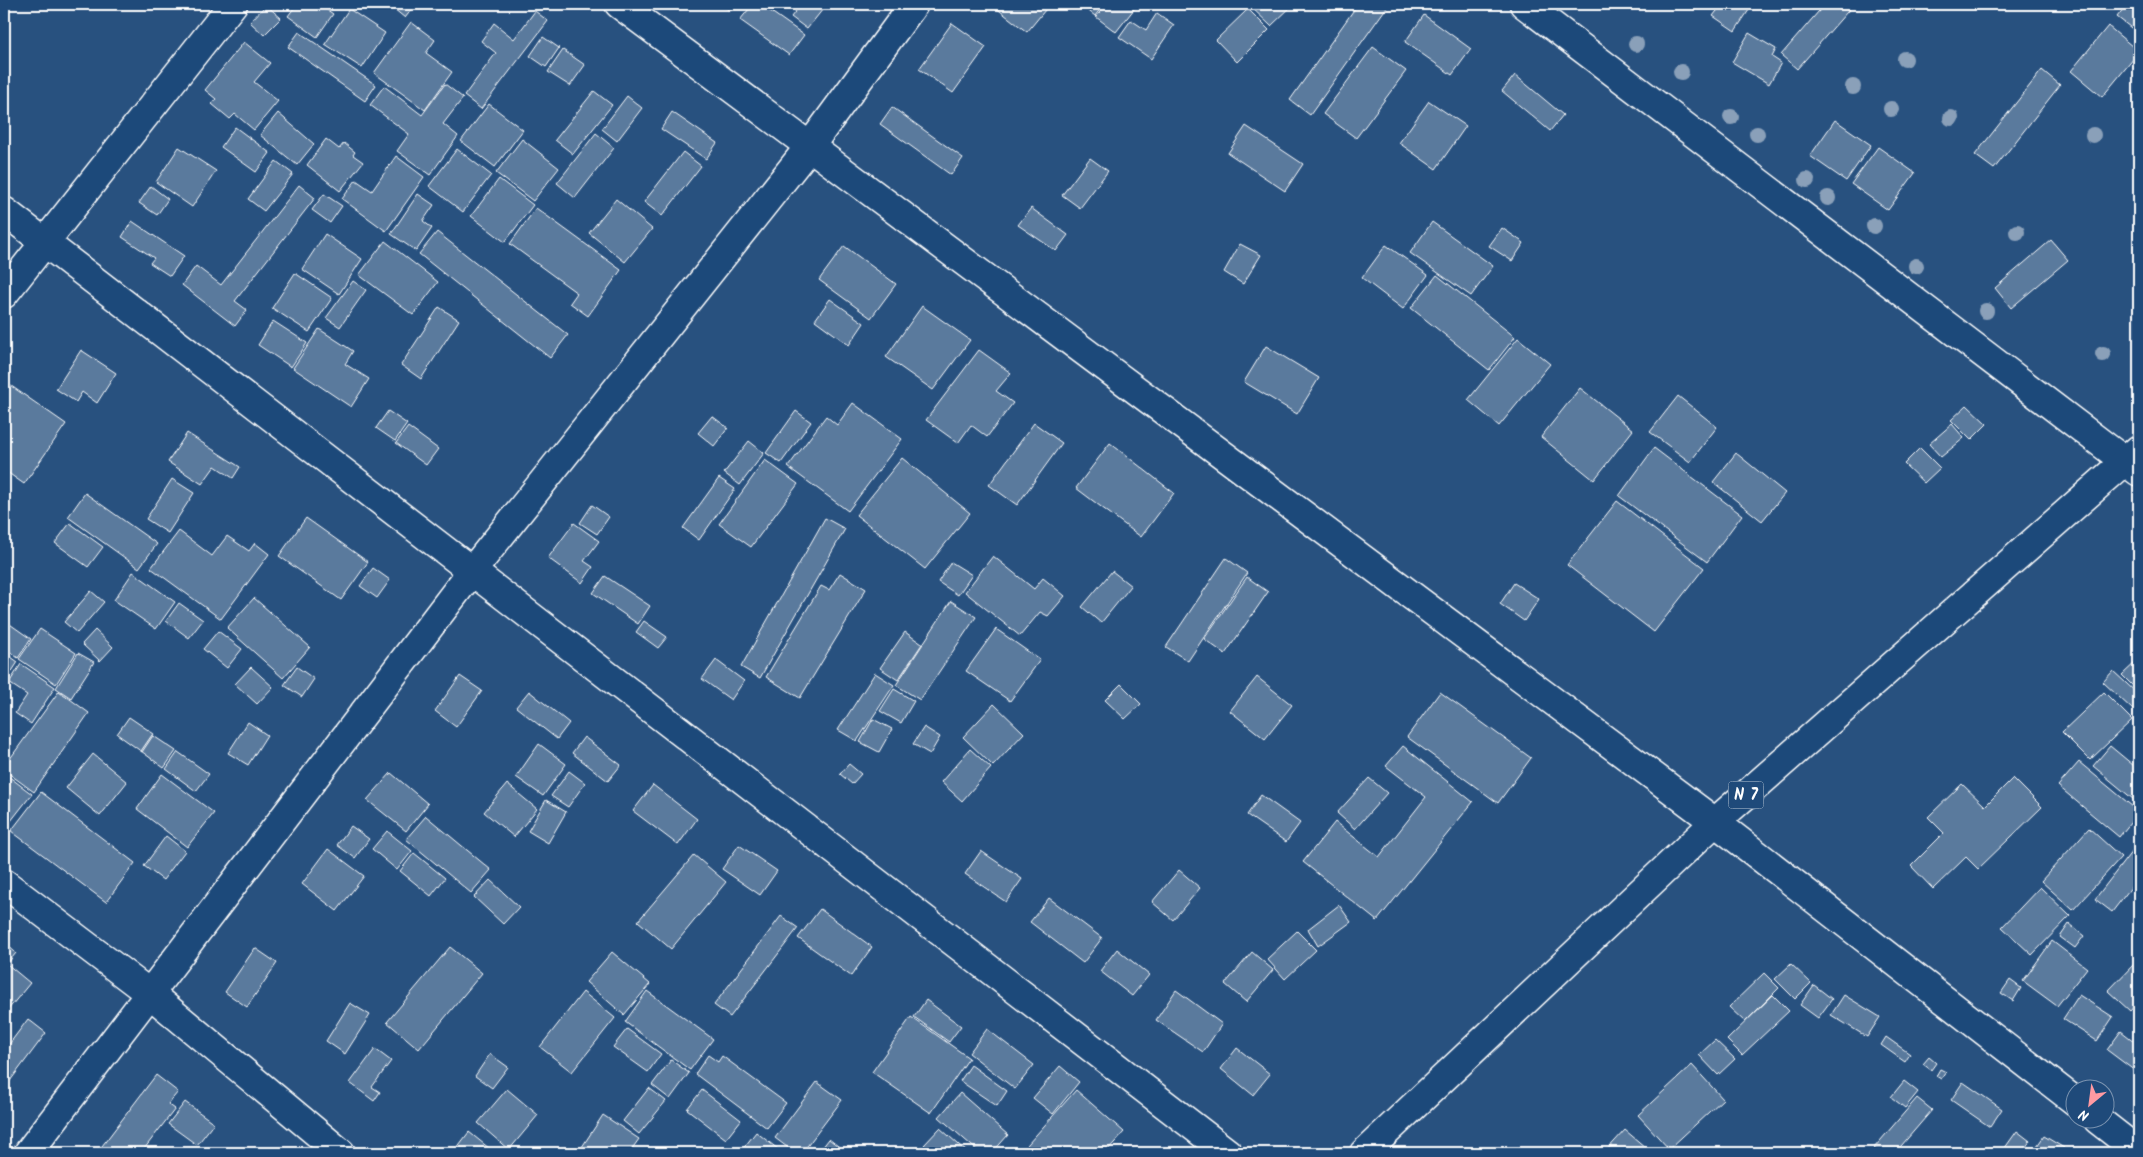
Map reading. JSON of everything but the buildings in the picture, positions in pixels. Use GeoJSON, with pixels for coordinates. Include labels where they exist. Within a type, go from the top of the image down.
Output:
{"type":"FeatureCollection","features":[{"type":"Feature","properties":{"kind":"main road"},"geometry":{"type":"LineString","coordinates":[[4,294],[234,4]]}},
{"type":"Feature","properties":{"kind":"main road"},"geometry":{"type":"LineString","coordinates":[[619,4],[1715,822],[2066,1094]]}},
{"type":"Feature","properties":{"kind":"main road"},"geometry":{"type":"LineString","coordinates":[[28,1153],[472,571],[810,146],[914,4]]}},
{"type":"Feature","properties":{"kind":"main road"},"geometry":{"type":"LineString","coordinates":[[1524,4],[2135,461]]}},
{"type":"Feature","properties":{"kind":"main road"},"geometry":{"type":"LineString","coordinates":[[4,212],[1228,1153]]}},
{"type":"Feature","properties":{"kind":"main road","name":"N 7"},"geometry":{"type":"LineString","coordinates":[[1364,1153],[1715,822],[2135,461]]}},
{"type":"Feature","properties":{"kind":"main road"},"geometry":{"type":"LineString","coordinates":[[4,883],[149,993],[342,1153]]}},
{"type":"Feature","properties":{"kind":"main road"},"geometry":{"type":"LineString","coordinates":[[2111,1130],[2139,1152]]}}]}
